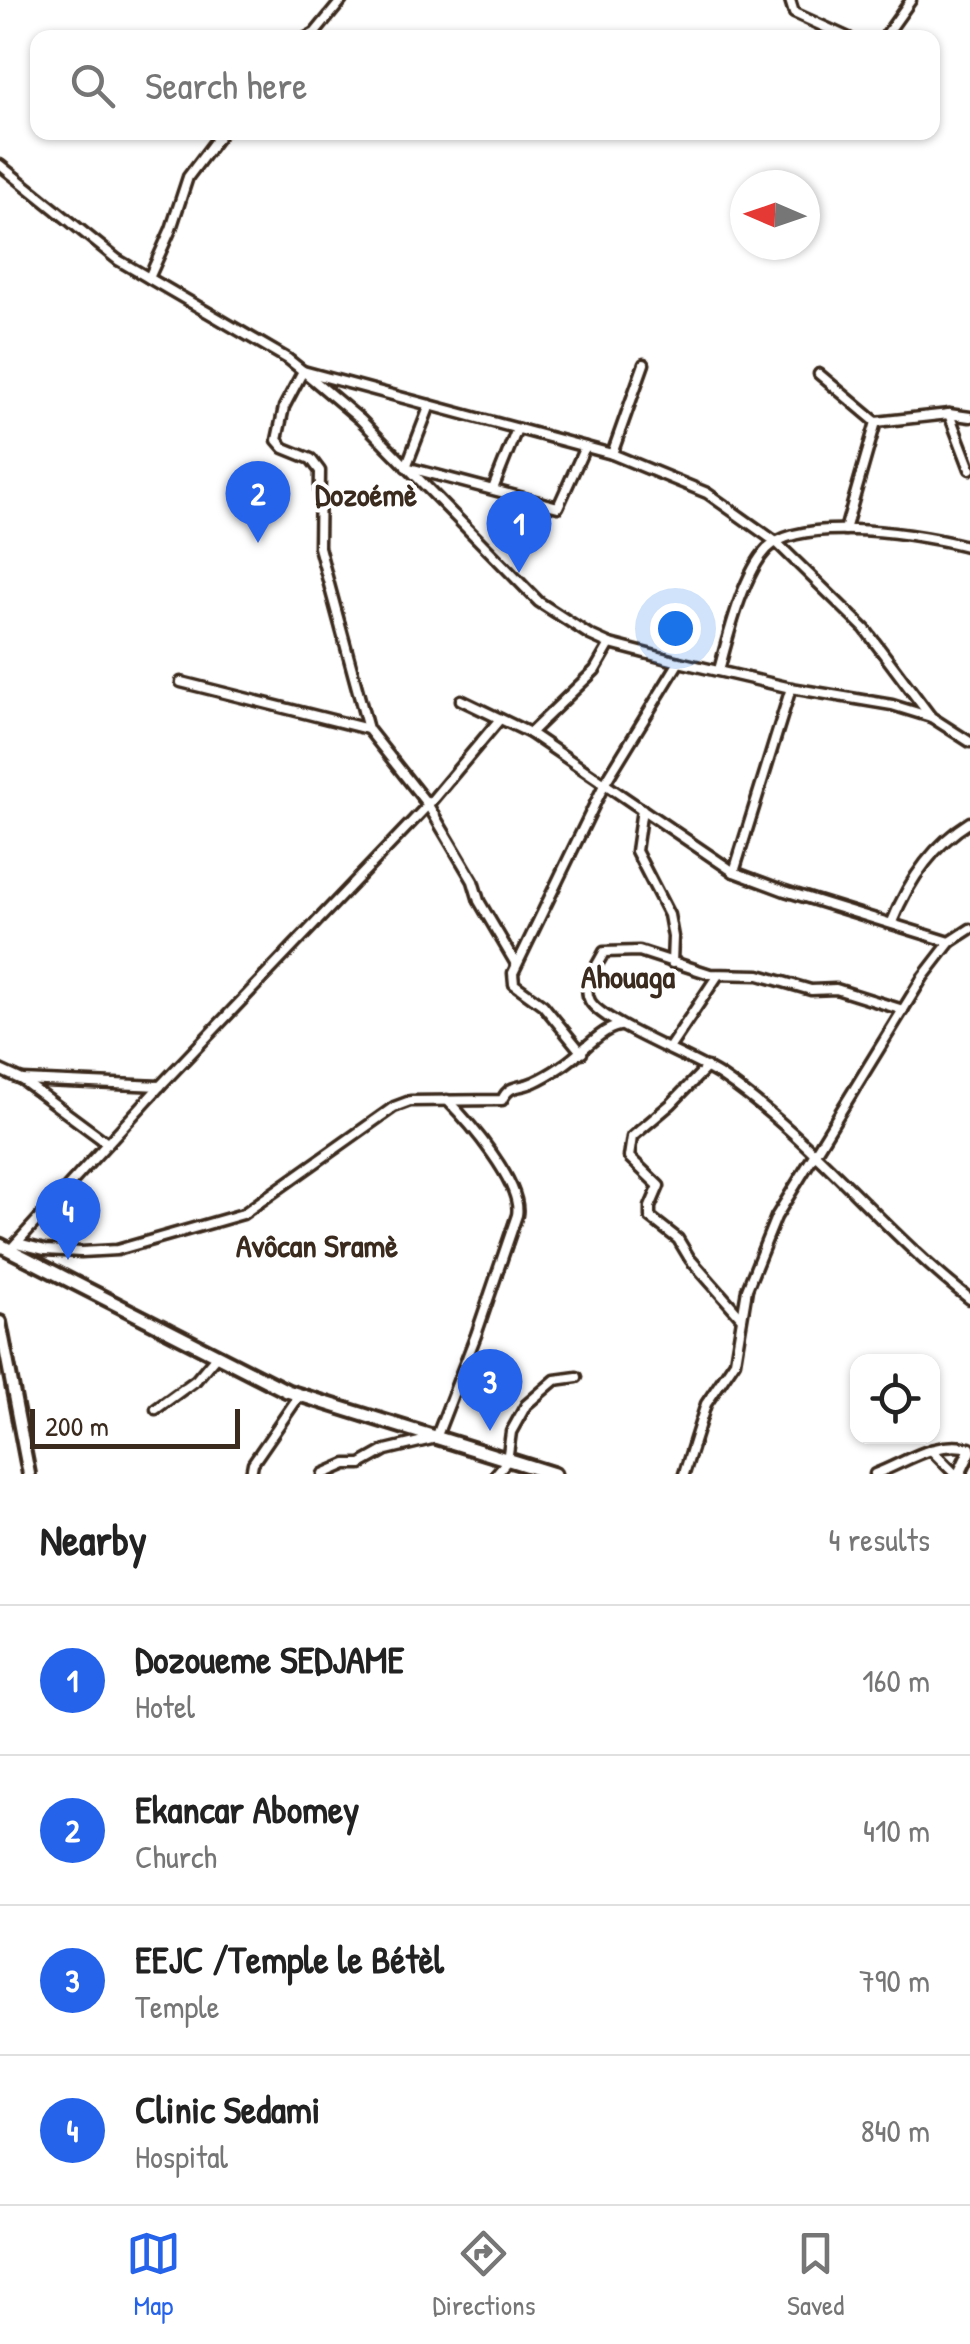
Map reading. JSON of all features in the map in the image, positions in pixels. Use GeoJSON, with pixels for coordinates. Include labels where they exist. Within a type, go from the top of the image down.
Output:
{"type":"FeatureCollection","features":[{"type":"Feature","properties":{"kind":"main road"},"geometry":{"type":"LineString","coordinates":[[9,1246],[299,1396],[554,1474]]}},
{"type":"Feature","properties":{"kind":"street"},"geometry":{"type":"LineString","coordinates":[[317,30],[342,0]]}},
{"type":"Feature","properties":{"kind":"street"},"geometry":{"type":"LineString","coordinates":[[790,0],[794,13],[831,30]]}},
{"type":"Feature","properties":{"kind":"street"},"geometry":{"type":"LineString","coordinates":[[890,30],[911,0]]}},
{"type":"Feature","properties":{"kind":"street"},"geometry":{"type":"LineString","coordinates":[[149,278],[188,177],[216,140]]}},
{"type":"Feature","properties":{"kind":"street"},"geometry":{"type":"LineString","coordinates":[[0,165],[118,260],[303,371],[361,420],[539,602],[567,622],[610,644],[679,662],[791,688],[892,705],[931,717],[970,742]]}},
{"type":"Feature","properties":{"kind":"street"},"geometry":{"type":"LineString","coordinates":[[612,454],[644,364]]}},
{"type":"Feature","properties":{"kind":"street"},"geometry":{"type":"LineString","coordinates":[[303,371],[612,454],[707,493],[776,542],[865,629],[931,717]]}},
{"type":"Feature","properties":{"kind":"street"},"geometry":{"type":"LineString","coordinates":[[303,371],[284,407],[277,440],[284,448],[311,459],[320,471],[319,547],[368,729],[428,805],[516,964]]}},
{"type":"Feature","properties":{"kind":"street"},"geometry":{"type":"LineString","coordinates":[[819,374],[876,422],[949,414],[970,417]]}},
{"type":"Feature","properties":{"kind":"street"},"geometry":{"type":"LineString","coordinates":[[406,467],[430,406]]}},
{"type":"Feature","properties":{"kind":"street"},"geometry":{"type":"LineString","coordinates":[[949,414],[970,469]]}},
{"type":"Feature","properties":{"kind":"street"},"geometry":{"type":"LineString","coordinates":[[845,530],[876,422]]}},
{"type":"Feature","properties":{"kind":"street"},"geometry":{"type":"LineString","coordinates":[[493,488],[518,429]]}},
{"type":"Feature","properties":{"kind":"street"},"geometry":{"type":"LineString","coordinates":[[406,467],[558,507],[585,447]]}},
{"type":"Feature","properties":{"kind":"street"},"geometry":{"type":"LineString","coordinates":[[719,670],[746,590],[766,550],[776,542],[802,533],[884,530],[970,547]]}},
{"type":"Feature","properties":{"kind":"street"},"geometry":{"type":"LineString","coordinates":[[530,733],[595,670],[610,644]]}},
{"type":"Feature","properties":{"kind":"street"},"geometry":{"type":"LineString","coordinates":[[582,1053],[543,1005],[514,984],[516,964],[605,783],[679,662]]}},
{"type":"Feature","properties":{"kind":"street"},"geometry":{"type":"LineString","coordinates":[[181,682],[368,729]]}},
{"type":"Feature","properties":{"kind":"street"},"geometry":{"type":"LineString","coordinates":[[734,872],[791,688]]}},
{"type":"Feature","properties":{"kind":"street"},"geometry":{"type":"LineString","coordinates":[[461,700],[530,733],[734,872],[950,942]]}},
{"type":"Feature","properties":{"kind":"street"},"geometry":{"type":"LineString","coordinates":[[9,1246],[428,805],[500,718]]}},
{"type":"Feature","properties":{"kind":"street"},"geometry":{"type":"LineString","coordinates":[[642,809],[636,852],[669,915],[674,937],[672,963]]}},
{"type":"Feature","properties":{"kind":"street"},"geometry":{"type":"LineString","coordinates":[[892,922],[909,886],[930,856],[970,822]]}},
{"type":"Feature","properties":{"kind":"street"},"geometry":{"type":"LineString","coordinates":[[684,1474],[706,1404],[735,1362],[751,1274],[762,1245],[813,1151],[903,1010],[950,942],[966,931],[970,940]]}},
{"type":"Feature","properties":{"kind":"street"},"geometry":{"type":"LineString","coordinates":[[903,1010],[836,989],[812,990],[759,975],[718,975],[639,951],[604,952],[588,981],[590,1000],[610,1019],[707,1067],[772,1115],[970,1299]]}},
{"type":"Feature","properties":{"kind":"street"},"geometry":{"type":"LineString","coordinates":[[670,1048],[718,975]]}},
{"type":"Feature","properties":{"kind":"street"},"geometry":{"type":"LineString","coordinates":[[9,1246],[99,1252],[251,1211],[394,1107],[410,1101],[502,1100],[506,1090],[519,1084],[528,1086],[582,1053],[607,1028],[624,1025]]}},
{"type":"Feature","properties":{"kind":"street"},"geometry":{"type":"LineString","coordinates":[[707,1067],[632,1137],[628,1150],[629,1156],[659,1186],[650,1217],[678,1240],[742,1318]]}},
{"type":"Feature","properties":{"kind":"street"},"geometry":{"type":"LineString","coordinates":[[0,1070],[22,1080],[107,1143]]}},
{"type":"Feature","properties":{"kind":"street"},"geometry":{"type":"LineString","coordinates":[[22,1080],[160,1086]]}},
{"type":"Feature","properties":{"kind":"street"},"geometry":{"type":"LineString","coordinates":[[323,1474],[346,1464],[362,1469],[386,1450],[436,1438],[519,1206],[480,1134],[446,1100]]}},
{"type":"Feature","properties":{"kind":"street"},"geometry":{"type":"LineString","coordinates":[[0,1322],[29,1474]]}},
{"type":"Feature","properties":{"kind":"street"},"geometry":{"type":"LineString","coordinates":[[156,1409],[196,1380],[217,1355]]}},
{"type":"Feature","properties":{"kind":"street"},"geometry":{"type":"LineString","coordinates":[[496,1474],[506,1461],[511,1432],[526,1406],[554,1380],[578,1377]]}},
{"type":"Feature","properties":{"kind":"street"},"geometry":{"type":"LineString","coordinates":[[251,1474],[253,1463],[299,1396]]}},
{"type":"Feature","properties":{"kind":"street"},"geometry":{"type":"LineString","coordinates":[[875,1474],[920,1452],[950,1445],[970,1450],[957,1474],[931,1450]]}},
{"type":"Feature","properties":{"kind":"place","name":"Ekancar Abomey"},"geometry":{"type":"Point","coordinates":[258,543]}},
{"type":"Feature","properties":{"kind":"place","name":"Dozoueme SEDJAME"},"geometry":{"type":"Point","coordinates":[519,573]}},
{"type":"Feature","properties":{"kind":"place","name":"Clinic Sedami"},"geometry":{"type":"Point","coordinates":[68,1260]}},
{"type":"Feature","properties":{"kind":"place","name":"EEJC /Temple le Bétèl"},"geometry":{"type":"Point","coordinates":[490,1431]}},
{"type":"Feature","properties":{"kind":"district","name":"Dozoémè"},"geometry":{"type":"Point","coordinates":[366,494]}},
{"type":"Feature","properties":{"kind":"district","name":"Ahouaga"},"geometry":{"type":"Point","coordinates":[628,976]}},
{"type":"Feature","properties":{"kind":"district","name":"Avôcan Sramè"},"geometry":{"type":"Point","coordinates":[317,1245]}}]}
